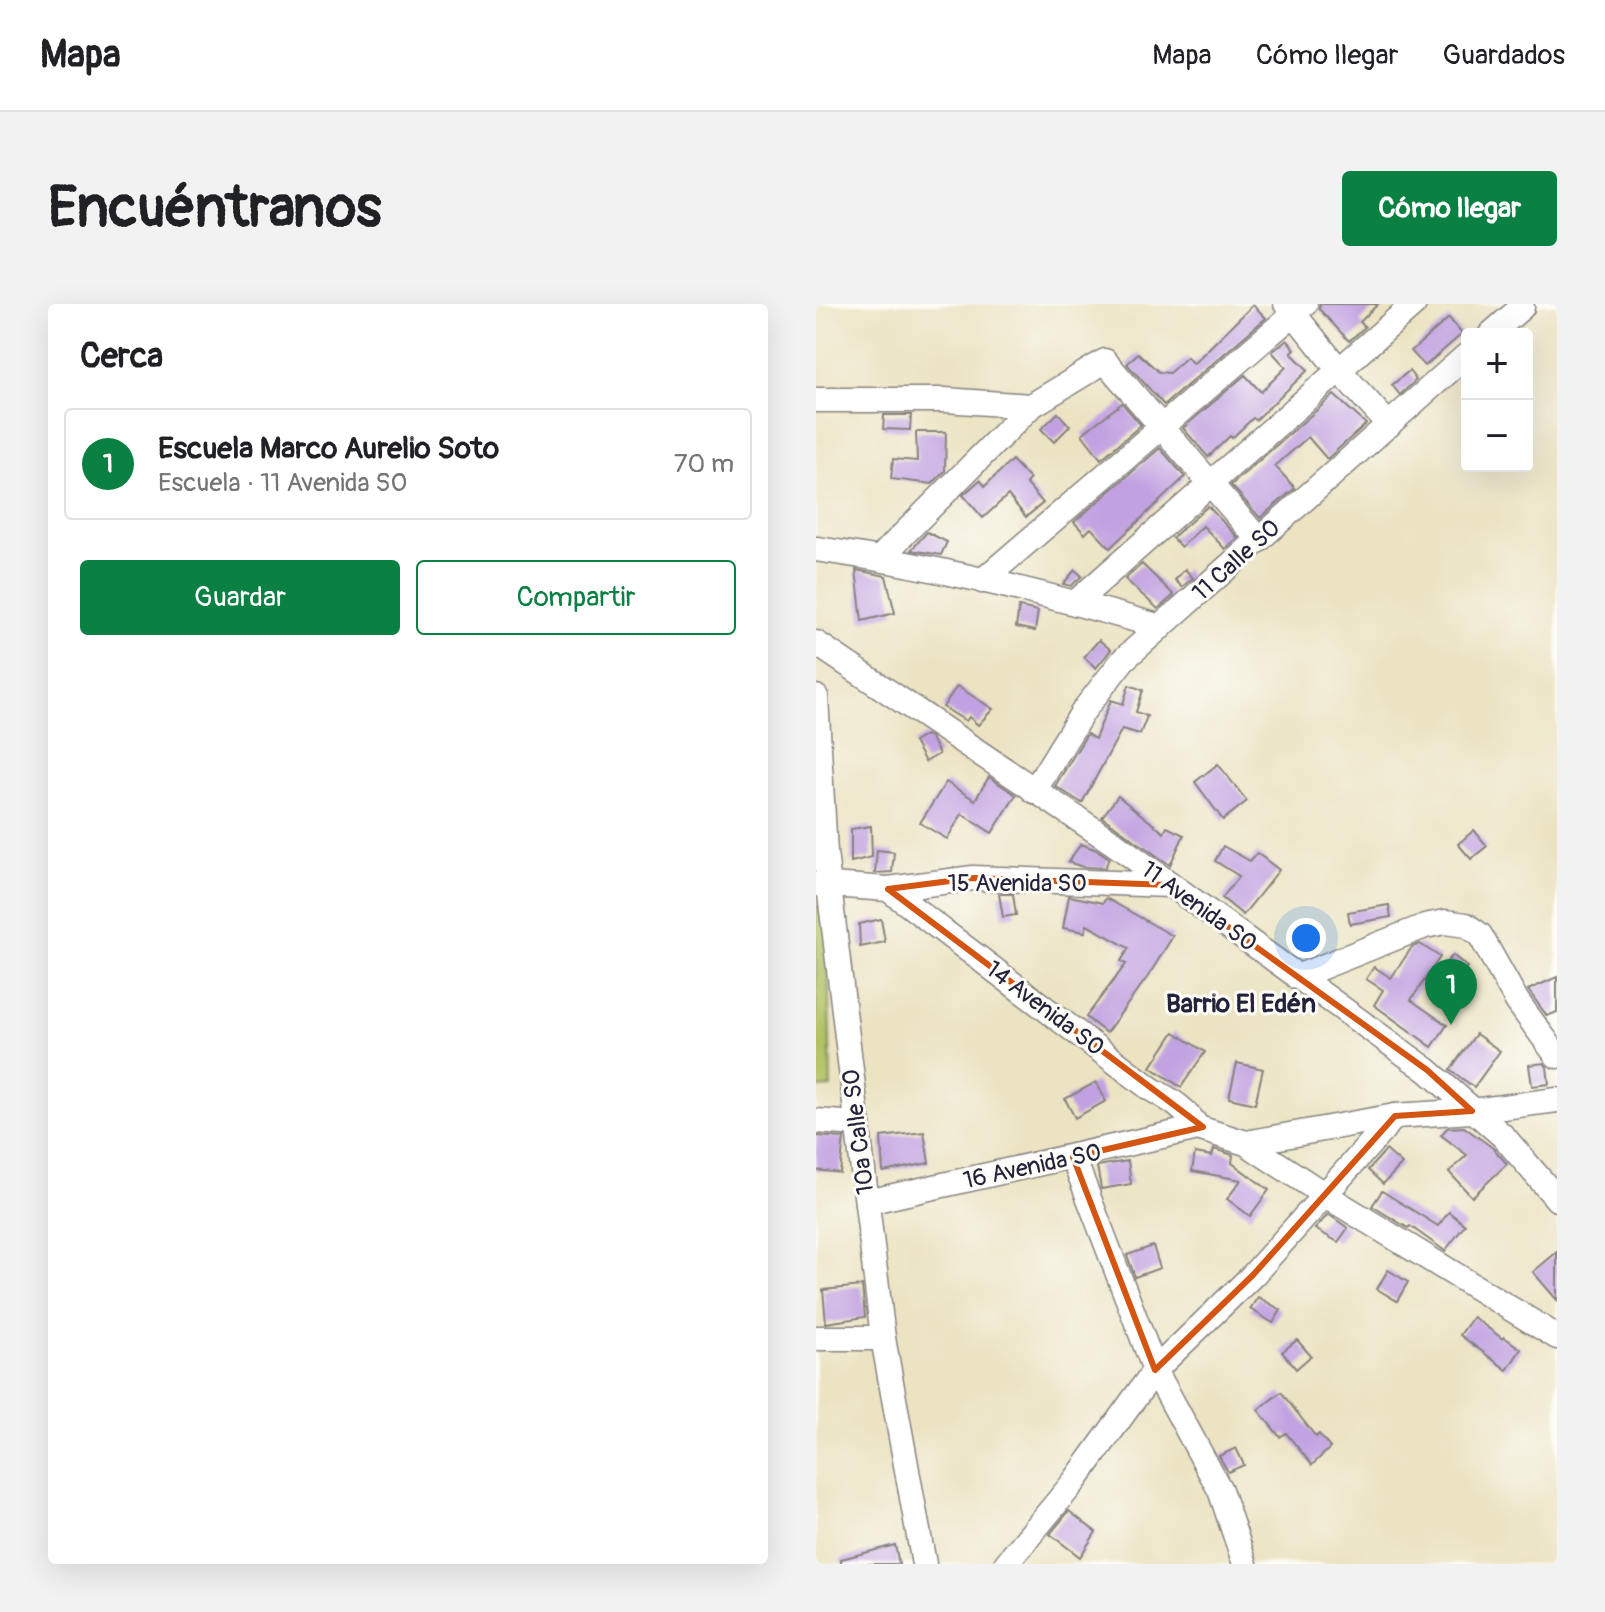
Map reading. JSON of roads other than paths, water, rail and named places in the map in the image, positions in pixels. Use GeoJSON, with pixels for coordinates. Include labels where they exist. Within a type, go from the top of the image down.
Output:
{"type":"FeatureCollection","features":[{"type":"Feature","properties":{"kind":"street"},"geometry":{"type":"LineString","coordinates":[[1076,602],[1414,304]]}},
{"type":"Feature","properties":{"kind":"street"},"geometry":{"type":"LineString","coordinates":[[982,581],[1162,427],[1295,307],[1339,370],[1389,425]]}},
{"type":"Feature","properties":{"kind":"street"},"geometry":{"type":"LineString","coordinates":[[1498,328],[1522,307]]}},
{"type":"Feature","properties":{"kind":"street","name":"11 Calle SO"},"geometry":{"type":"LineString","coordinates":[[1034,791],[1084,710],[1123,660],[1461,360]]}},
{"type":"Feature","properties":{"kind":"street"},"geometry":{"type":"LineString","coordinates":[[880,558],[1031,406],[1105,361],[1259,540]]}},
{"type":"Feature","properties":{"kind":"street"},"geometry":{"type":"LineString","coordinates":[[816,400],[945,400],[1031,406]]}},
{"type":"Feature","properties":{"kind":"street"},"geometry":{"type":"LineString","coordinates":[[816,549],[880,558],[1076,602],[1161,627]]}},
{"type":"Feature","properties":{"kind":"street","name":"11 Avenida SO"},"geometry":{"type":"LineString","coordinates":[[816,643],[1170,885],[1427,1070],[1504,1137],[1557,1199]]}},
{"type":"Feature","properties":{"kind":"street","name":"10a Calle SO"},"geometry":{"type":"LineString","coordinates":[[816,697],[823,884],[858,1124],[883,1338],[924,1564]]}},
{"type":"Feature","properties":{"kind":"street","name":"15 Avenida SO"},"geometry":{"type":"LineString","coordinates":[[823,884],[888,889],[973,878],[1170,885]]}},
{"type":"Feature","properties":{"kind":"street","name":"14 Avenida SO"},"geometry":{"type":"LineString","coordinates":[[888,889],[1151,1089],[1175,1102],[1198,1128]]}},
{"type":"Feature","properties":{"kind":"street"},"geometry":{"type":"LineString","coordinates":[[1297,977],[1425,926],[1445,922],[1466,925],[1480,935],[1517,1001],[1557,1056]]}},
{"type":"Feature","properties":{"kind":"street"},"geometry":{"type":"LineString","coordinates":[[1246,1143],[1395,1116],[1472,1111],[1557,1100]]}},
{"type":"Feature","properties":{"kind":"street"},"geometry":{"type":"LineString","coordinates":[[1006,1564],[1074,1482],[1155,1370],[1253,1275],[1395,1116]]}},
{"type":"Feature","properties":{"kind":"street"},"geometry":{"type":"LineString","coordinates":[[816,1121],[858,1124]]}},
{"type":"Feature","properties":{"kind":"street"},"geometry":{"type":"LineString","coordinates":[[1198,1128],[1246,1143],[1557,1337]]}},
{"type":"Feature","properties":{"kind":"street","name":"16 Avenida SO"},"geometry":{"type":"LineString","coordinates":[[867,1202],[1198,1128]]}},
{"type":"Feature","properties":{"kind":"street"},"geometry":{"type":"LineString","coordinates":[[1073,1157],[1155,1370],[1220,1490],[1245,1564]]}},
{"type":"Feature","properties":{"kind":"street"},"geometry":{"type":"LineString","coordinates":[[816,1338],[883,1338]]}},
{"type":"Feature","properties":{"kind":"place","name":"Escuela Marco Aurelio Soto"},"geometry":{"type":"Point","coordinates":[1451,1025]}},
{"type":"Feature","properties":{"kind":"district","name":"Barrio El Edén"},"geometry":{"type":"Point","coordinates":[1241,1003]}}]}
